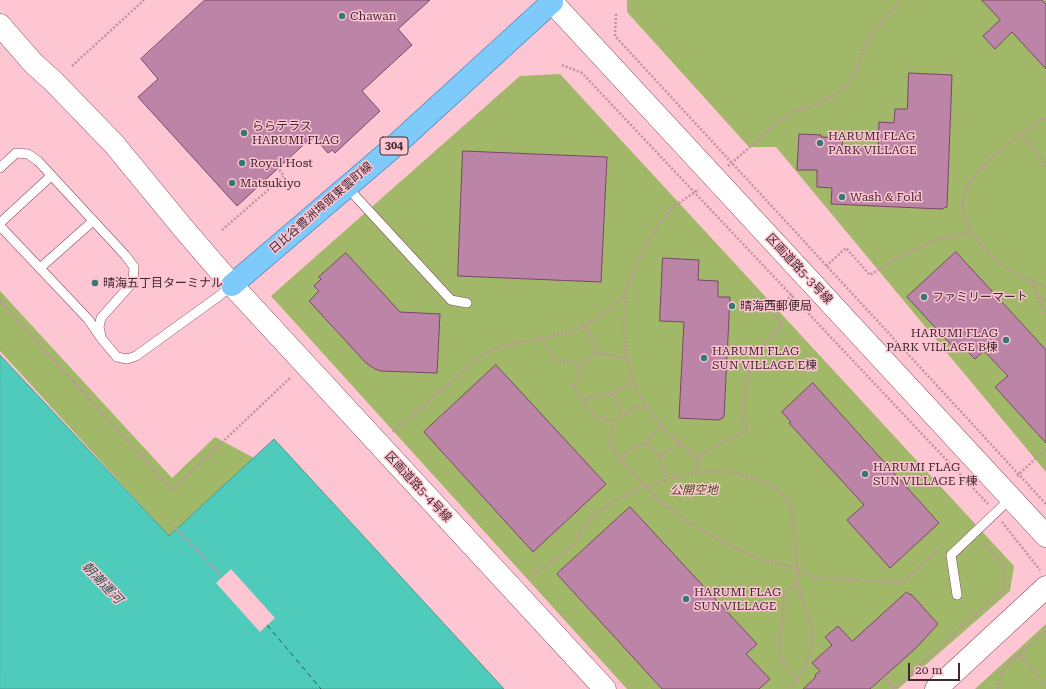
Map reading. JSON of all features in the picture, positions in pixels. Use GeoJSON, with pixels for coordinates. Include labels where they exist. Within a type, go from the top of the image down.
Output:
{"type":"FeatureCollection","features":[{"type":"Feature","properties":{"kind":"main road","name":"日比谷豊洲埠頭東雲町線"},"geometry":{"type":"LineString","coordinates":[[232,285],[390,150],[552,0]]}},
{"type":"Feature","properties":{"kind":"street","name":"区画道路5-3号線"},"geometry":{"type":"LineString","coordinates":[[552,0],[1046,536]]}},
{"type":"Feature","properties":{"kind":"street","name":"区画道路5-4号線"},"geometry":{"type":"LineString","coordinates":[[0,25],[33,63],[53,81],[114,144],[232,285],[604,689]]}},
{"type":"Feature","properties":{"kind":"street"},"geometry":{"type":"LineString","coordinates":[[936,689],[1044,580]]}},
{"type":"Feature","properties":{"kind":"lane"},"geometry":{"type":"LineString","coordinates":[[0,168],[16,153],[28,154],[38,161],[125,255],[134,267],[133,282],[101,318],[99,327],[101,338]]}},
{"type":"Feature","properties":{"kind":"lane"},"geometry":{"type":"LineString","coordinates":[[52,176],[0,225],[88,319],[117,357],[127,359],[136,356],[232,285]]}},
{"type":"Feature","properties":{"kind":"lane"},"geometry":{"type":"LineString","coordinates":[[347,187],[451,300],[467,303]]}},
{"type":"Feature","properties":{"kind":"lane"},"geometry":{"type":"LineString","coordinates":[[40,268],[93,221]]}},
{"type":"Feature","properties":{"kind":"lane"},"geometry":{"type":"LineString","coordinates":[[88,319],[101,318]]}},
{"type":"Feature","properties":{"kind":"lane"},"geometry":{"type":"LineString","coordinates":[[957,594],[951,555],[974,533],[1007,494]]}},
{"type":"Feature","properties":{"kind":"path"},"geometry":{"type":"LineString","coordinates":[[72,66],[144,0]]}},
{"type":"Feature","properties":{"kind":"path"},"geometry":{"type":"LineString","coordinates":[[379,445],[478,358],[497,347],[571,332],[593,322],[616,305],[625,293],[639,259],[652,234],[672,208],[715,178],[782,119],[794,111],[814,106],[832,97],[846,87],[852,78],[872,32],[901,0]]}},
{"type":"Feature","properties":{"kind":"path"},"geometry":{"type":"LineString","coordinates":[[616,14],[615,36],[1046,504]]}},
{"type":"Feature","properties":{"kind":"path"},"geometry":{"type":"LineString","coordinates":[[562,65],[582,73],[992,509]]}},
{"type":"Feature","properties":{"kind":"path"},"geometry":{"type":"LineString","coordinates":[[1046,118],[1021,133],[986,164],[968,186],[964,196],[962,209],[964,219],[971,232],[995,258],[1012,272],[1046,287]]}},
{"type":"Feature","properties":{"kind":"path"},"geometry":{"type":"LineString","coordinates":[[1021,133],[1046,166]]}},
{"type":"Feature","properties":{"kind":"path"},"geometry":{"type":"LineString","coordinates":[[222,230],[284,176],[278,168]]}},
{"type":"Feature","properties":{"kind":"path"},"geometry":{"type":"LineString","coordinates":[[698,458],[726,440],[747,432],[743,412],[744,394],[754,357],[783,325],[773,312],[846,248],[870,275],[897,258],[933,241],[971,232]]}},
{"type":"Feature","properties":{"kind":"path"},"geometry":{"type":"LineString","coordinates":[[1033,282],[1046,314]]}},
{"type":"Feature","properties":{"kind":"path"},"geometry":{"type":"LineString","coordinates":[[625,293],[623,318],[627,358],[632,381],[640,397],[655,418],[698,458]]}},
{"type":"Feature","properties":{"kind":"path"},"geometry":{"type":"LineString","coordinates":[[1037,294],[1046,301]]}},
{"type":"Feature","properties":{"kind":"path"},"geometry":{"type":"LineString","coordinates":[[0,301],[172,490],[292,376]]}},
{"type":"Feature","properties":{"kind":"path"},"geometry":{"type":"LineString","coordinates":[[586,325],[597,353]]}},
{"type":"Feature","properties":{"kind":"path"},"geometry":{"type":"LineString","coordinates":[[542,339],[551,354],[559,360],[571,361],[579,365]]}},
{"type":"Feature","properties":{"kind":"path"},"geometry":{"type":"LineString","coordinates":[[579,365],[597,353],[627,358]]}},
{"type":"Feature","properties":{"kind":"path"},"geometry":{"type":"LineString","coordinates":[[579,365],[579,377],[573,385],[590,412],[599,418],[614,421]]}},
{"type":"Feature","properties":{"kind":"path"},"geometry":{"type":"LineString","coordinates":[[583,400],[613,393],[632,381]]}},
{"type":"Feature","properties":{"kind":"path"},"geometry":{"type":"LineString","coordinates":[[613,393],[622,415]]}},
{"type":"Feature","properties":{"kind":"path"},"geometry":{"type":"LineString","coordinates":[[647,406],[633,408],[614,421],[610,434],[610,444],[621,461],[665,505],[686,521],[714,538],[757,558],[796,568],[817,578],[904,582],[943,545]]}},
{"type":"Feature","properties":{"kind":"path"},"geometry":{"type":"LineString","coordinates":[[621,461],[626,452],[645,443],[662,425]]}},
{"type":"Feature","properties":{"kind":"path"},"geometry":{"type":"LineString","coordinates":[[645,443],[660,455]]}},
{"type":"Feature","properties":{"kind":"path"},"geometry":{"type":"LineString","coordinates":[[660,455],[682,443]]}},
{"type":"Feature","properties":{"kind":"path"},"geometry":{"type":"LineString","coordinates":[[986,505],[1007,494],[1046,449]]}},
{"type":"Feature","properties":{"kind":"path"},"geometry":{"type":"LineString","coordinates":[[660,455],[660,463],[667,479]]}},
{"type":"Feature","properties":{"kind":"path"},"geometry":{"type":"LineString","coordinates":[[697,472],[698,458]]}},
{"type":"Feature","properties":{"kind":"path"},"geometry":{"type":"LineString","coordinates":[[512,589],[562,555],[576,541],[584,525],[611,503],[667,479],[697,472],[714,471],[742,474],[754,478],[773,486],[785,496],[792,509],[798,584],[812,627],[812,647],[807,664],[797,680],[788,689]]}},
{"type":"Feature","properties":{"kind":"path"},"geometry":{"type":"LineString","coordinates":[[1000,519],[1044,580]]}},
{"type":"Feature","properties":{"kind":"path"},"geometry":{"type":"LineString","coordinates":[[171,523],[222,577]]}},
{"type":"Feature","properties":{"kind":"path"},"geometry":{"type":"LineString","coordinates":[[884,677],[893,689],[1004,589],[1006,566],[974,533]]}},
{"type":"Feature","properties":{"kind":"path"},"geometry":{"type":"LineString","coordinates":[[797,680],[781,660],[779,638],[782,620],[782,604],[785,591],[798,584]]}},
{"type":"Feature","properties":{"kind":"path"},"geometry":{"type":"LineString","coordinates":[[998,689],[1002,671],[1046,630]]}},
{"type":"Feature","properties":{"kind":"path"},"geometry":{"type":"LineString","coordinates":[[1020,655],[1046,686]]}},
{"type":"Feature","properties":{"kind":"green space"},"geometry":{"type":"Polygon","coordinates":[[[627,0],[1046,0],[1046,472],[776,147],[749,147],[627,12],[627,0]]]}},
{"type":"Feature","properties":{"kind":"green space","name":"公開空地"},"geometry":{"type":"Polygon","coordinates":[[[560,74],[1014,566],[1010,591],[898,689],[627,689],[271,296],[520,76],[560,74]]]}},
{"type":"Feature","properties":{"kind":"green space"},"geometry":{"type":"Polygon","coordinates":[[[0,291],[172,478],[215,437],[254,458],[169,536],[0,351],[0,291]]]}},
{"type":"Feature","properties":{"kind":"green space"},"geometry":{"type":"Polygon","coordinates":[[[1046,624],[1046,689],[975,689],[1046,624]]]}},
{"type":"Feature","properties":{"kind":"water","name":"朝潮運河"},"geometry":{"type":"Polygon","coordinates":[[[0,355],[169,536],[274,439],[504,689],[0,689],[0,355]]]}},
{"type":"Feature","properties":{"kind":"pier"},"geometry":{"type":"Polygon","coordinates":[[[231,569],[275,618],[260,632],[216,583],[231,569]]]}},
{"type":"Feature","properties":{"kind":"building","name":"ららテラス HARUMI FLAG"},"geometry":{"type":"Polygon","coordinates":[[[205,0],[430,0],[398,29],[412,45],[362,91],[380,111],[335,153],[332,150],[328,153],[313,136],[237,206],[138,97],[158,79],[141,59],[205,0]]]}},
{"type":"Feature","properties":{"kind":"building"},"geometry":{"type":"Polygon","coordinates":[[[982,0],[1042,0],[1046,4],[1046,69],[1012,32],[995,49],[983,36],[1000,20],[982,0]]]}},
{"type":"Feature","properties":{"kind":"building","name":"HARUMI FLAG PARK VILLAGE"},"geometry":{"type":"Polygon","coordinates":[[[909,73],[952,75],[947,207],[941,209],[831,204],[832,188],[817,187],[817,170],[797,170],[799,134],[843,138],[842,146],[878,147],[879,122],[894,123],[895,109],[907,109],[909,73]]]}},
{"type":"Feature","properties":{"kind":"building"},"geometry":{"type":"Polygon","coordinates":[[[463,151],[607,157],[601,282],[458,276],[463,151]]]}},
{"type":"Feature","properties":{"kind":"building","name":"HARUMI FLAG PARK VILLAGE B棟"},"geometry":{"type":"Polygon","coordinates":[[[956,252],[1046,350],[1046,443],[995,387],[1008,376],[984,351],[975,359],[960,344],[955,349],[907,297],[956,252]]]}},
{"type":"Feature","properties":{"kind":"building"},"geometry":{"type":"Polygon","coordinates":[[[346,253],[400,312],[440,314],[437,373],[381,371],[375,369],[366,363],[309,301],[319,291],[314,286],[321,279],[319,277],[346,253]]]}},
{"type":"Feature","properties":{"kind":"building","name":"HARUMI FLAG SUN VILLAGE E棟"},"geometry":{"type":"Polygon","coordinates":[[[663,258],[699,260],[698,280],[718,281],[718,297],[730,297],[724,417],[719,420],[679,418],[684,322],[660,321],[663,258]]]}},
{"type":"Feature","properties":{"kind":"building"},"geometry":{"type":"Polygon","coordinates":[[[496,365],[606,484],[533,552],[424,432],[496,365]]]}},
{"type":"Feature","properties":{"kind":"building","name":"HARUMI FLAG SUN VILLAGE F棟"},"geometry":{"type":"Polygon","coordinates":[[[813,383],[939,523],[890,568],[847,520],[864,505],[789,423],[791,422],[782,412],[813,383]]]}},
{"type":"Feature","properties":{"kind":"building","name":"HARUMI FLAG SUN VILLAGE"},"geometry":{"type":"Polygon","coordinates":[[[630,507],[757,644],[746,654],[770,679],[759,689],[662,689],[557,574],[630,507]]]}},
{"type":"Feature","properties":{"kind":"building"},"geometry":{"type":"Polygon","coordinates":[[[907,592],[910,595],[911,594],[938,624],[916,648],[870,689],[803,689],[816,677],[815,675],[820,671],[812,663],[832,645],[825,637],[838,626],[852,641],[907,592]]]}},
{"type":"Feature","properties":{"kind":"ferry route"},"geometry":{"type":"LineString","coordinates":[[267,625],[321,689]]}},
{"type":"Feature","properties":{"kind":"place","name":"Chawan"},"geometry":{"type":"Point","coordinates":[342,16]}},
{"type":"Feature","properties":{"kind":"place","name":"ららテラス HARUMI FLAG"},"geometry":{"type":"Point","coordinates":[244,133]}},
{"type":"Feature","properties":{"kind":"place","name":"HARUMI FLAG PARK VILLAGE"},"geometry":{"type":"Point","coordinates":[820,143]}},
{"type":"Feature","properties":{"kind":"place","name":"Royal Host"},"geometry":{"type":"Point","coordinates":[242,163]}},
{"type":"Feature","properties":{"kind":"place","name":"Matsukiyo"},"geometry":{"type":"Point","coordinates":[232,183]}},
{"type":"Feature","properties":{"kind":"place","name":"Wash & Fold"},"geometry":{"type":"Point","coordinates":[842,197]}},
{"type":"Feature","properties":{"kind":"place","name":"晴海五丁目ターミナル"},"geometry":{"type":"Point","coordinates":[95,283]}},
{"type":"Feature","properties":{"kind":"place","name":"ファミリーマート"},"geometry":{"type":"Point","coordinates":[924,297]}},
{"type":"Feature","properties":{"kind":"place","name":"晴海西郵便局"},"geometry":{"type":"Point","coordinates":[732,306]}},
{"type":"Feature","properties":{"kind":"place","name":"HARUMI FLAG PARK VILLAGE B棟"},"geometry":{"type":"Point","coordinates":[1006,340]}},
{"type":"Feature","properties":{"kind":"place","name":"HARUMI FLAG SUN VILLAGE E棟"},"geometry":{"type":"Point","coordinates":[704,358]}},
{"type":"Feature","properties":{"kind":"place","name":"HARUMI FLAG SUN VILLAGE F棟"},"geometry":{"type":"Point","coordinates":[865,474]}},
{"type":"Feature","properties":{"kind":"place","name":"HARUMI FLAG SUN VILLAGE"},"geometry":{"type":"Point","coordinates":[686,599]}}]}
